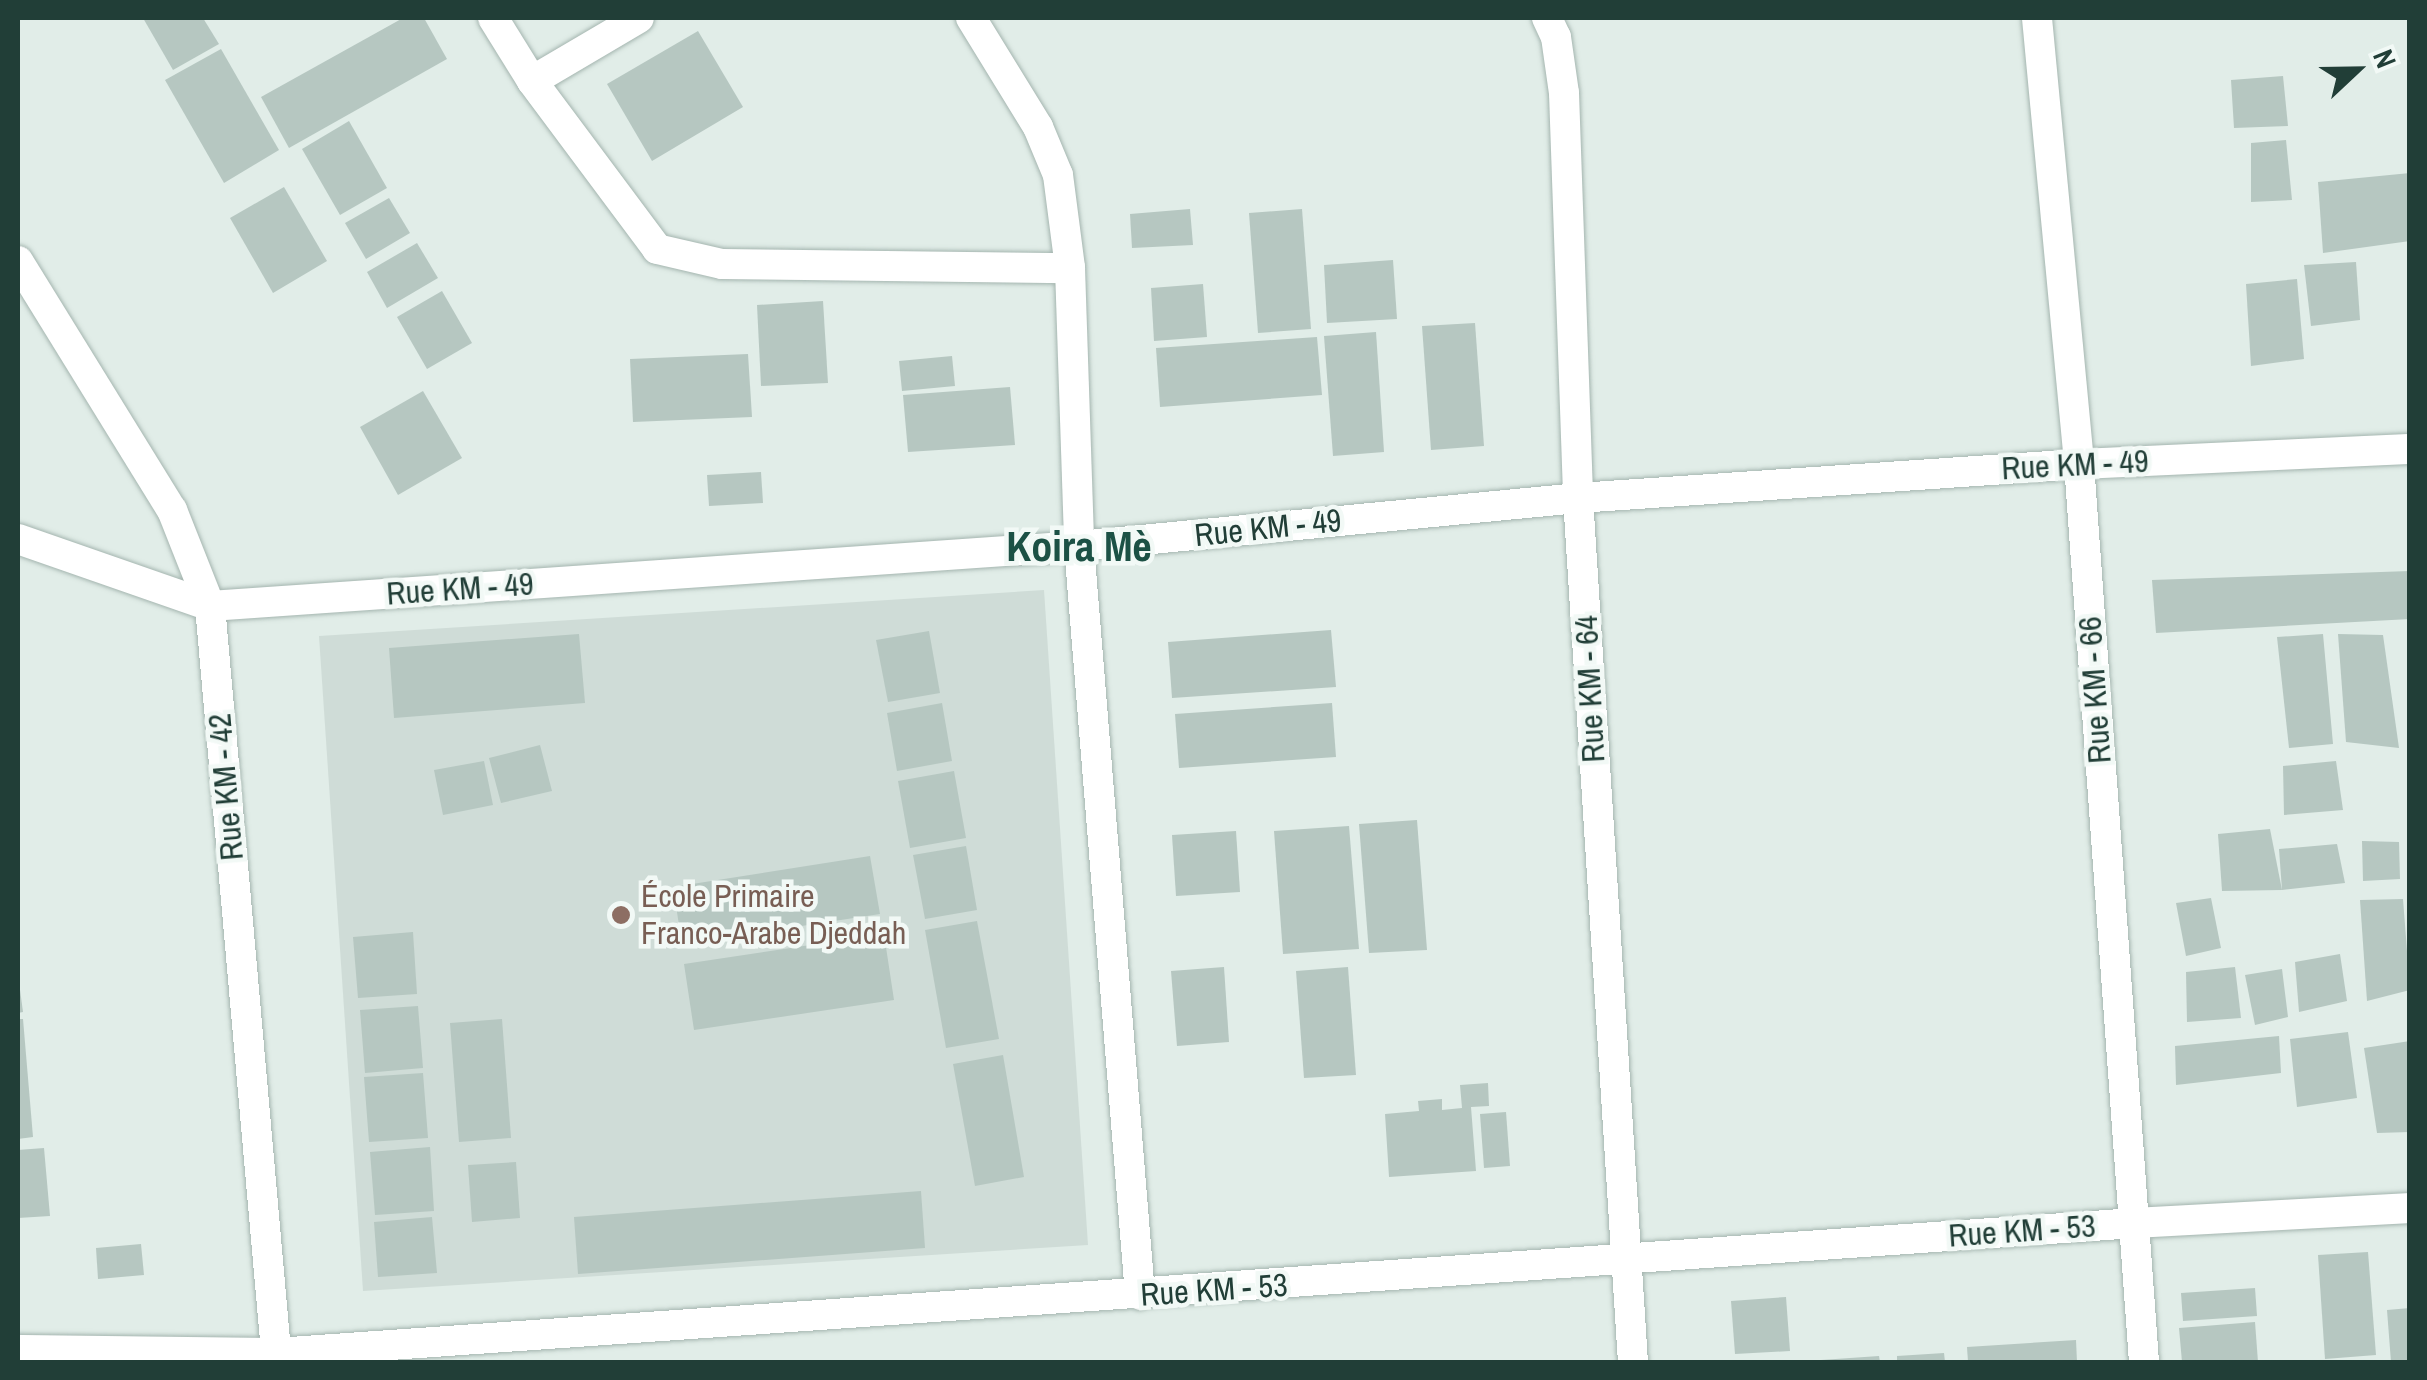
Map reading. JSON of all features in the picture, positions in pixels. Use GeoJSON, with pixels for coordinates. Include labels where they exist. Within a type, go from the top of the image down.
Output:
{"type":"FeatureCollection","features":[{"type":"Feature","properties":{"kind":"street"},"geometry":{"type":"LineString","coordinates":[[493,18],[532,81],[656,249],[722,264],[1070,268]]}},
{"type":"Feature","properties":{"kind":"street"},"geometry":{"type":"LineString","coordinates":[[532,81],[639,18]]}},
{"type":"Feature","properties":{"kind":"street"},"geometry":{"type":"LineString","coordinates":[[971,18],[1038,127],[1058,175],[1070,268],[1079,546],[1140,1295]]}},
{"type":"Feature","properties":{"kind":"street","name":"Rue KM - 64"},"geometry":{"type":"LineString","coordinates":[[1547,18],[1556,37],[1564,93],[1578,498],[1633,1362]]}},
{"type":"Feature","properties":{"kind":"street","name":"Rue KM - 66"},"geometry":{"type":"LineString","coordinates":[[2037,18],[2079,464],[2144,1362]]}},
{"type":"Feature","properties":{"kind":"street","name":"Rue KM - 42"},"geometry":{"type":"LineString","coordinates":[[18,261],[172,510],[210,606],[276,1358]]}},
{"type":"Feature","properties":{"kind":"street","name":"Rue KM - 49"},"geometry":{"type":"LineString","coordinates":[[18,539],[210,606],[1079,546],[1578,498],[2079,464],[2410,449]]}},
{"type":"Feature","properties":{"kind":"street","name":"Rue KM - 53"},"geometry":{"type":"LineString","coordinates":[[18,1350],[276,1358],[2135,1223],[2410,1208]]}},
{"type":"Feature","properties":{"kind":"shaded area"},"geometry":{"type":"Polygon","coordinates":[[[1044,590],[1088,1245],[363,1291],[319,636],[1044,590]]]}},
{"type":"Feature","properties":{"kind":"building"},"geometry":{"type":"Polygon","coordinates":[[[143,18],[203,18],[219,44],[173,70],[143,18]]]}},
{"type":"Feature","properties":{"kind":"building"},"geometry":{"type":"Polygon","coordinates":[[[403,18],[424,18],[447,59],[289,148],[261,97],[403,18]]]}},
{"type":"Feature","properties":{"kind":"building"},"geometry":{"type":"Polygon","coordinates":[[[698,31],[743,107],[652,161],[607,84],[698,31]]]}},
{"type":"Feature","properties":{"kind":"building"},"geometry":{"type":"Polygon","coordinates":[[[221,49],[279,150],[224,183],[165,80],[221,49]]]}},
{"type":"Feature","properties":{"kind":"building"},"geometry":{"type":"Polygon","coordinates":[[[2283,76],[2288,126],[2234,128],[2231,80],[2283,76]]]}},
{"type":"Feature","properties":{"kind":"building"},"geometry":{"type":"Polygon","coordinates":[[[349,121],[387,188],[340,215],[302,149],[349,121]]]}},
{"type":"Feature","properties":{"kind":"building"},"geometry":{"type":"Polygon","coordinates":[[[2286,140],[2292,200],[2251,202],[2251,143],[2286,140]]]}},
{"type":"Feature","properties":{"kind":"building"},"geometry":{"type":"Polygon","coordinates":[[[2410,173],[2410,241],[2323,253],[2318,182],[2410,173]]]}},
{"type":"Feature","properties":{"kind":"building"},"geometry":{"type":"Polygon","coordinates":[[[284,187],[327,261],[273,293],[230,218],[284,187]]]}},
{"type":"Feature","properties":{"kind":"building"},"geometry":{"type":"Polygon","coordinates":[[[389,198],[410,233],[366,259],[345,223],[389,198]]]}},
{"type":"Feature","properties":{"kind":"building"},"geometry":{"type":"Polygon","coordinates":[[[1190,209],[1193,245],[1132,248],[1130,214],[1190,209]]]}},
{"type":"Feature","properties":{"kind":"building"},"geometry":{"type":"Polygon","coordinates":[[[1302,209],[1311,329],[1258,333],[1249,213],[1302,209]]]}},
{"type":"Feature","properties":{"kind":"building"},"geometry":{"type":"Polygon","coordinates":[[[417,243],[438,278],[387,308],[367,272],[417,243]]]}},
{"type":"Feature","properties":{"kind":"building"},"geometry":{"type":"Polygon","coordinates":[[[1393,260],[1397,319],[1327,323],[1324,265],[1393,260]]]}},
{"type":"Feature","properties":{"kind":"building"},"geometry":{"type":"Polygon","coordinates":[[[2356,262],[2360,320],[2311,326],[2304,265],[2356,262]]]}},
{"type":"Feature","properties":{"kind":"building"},"geometry":{"type":"Polygon","coordinates":[[[2297,279],[2304,359],[2251,366],[2246,284],[2297,279]]]}},
{"type":"Feature","properties":{"kind":"building"},"geometry":{"type":"Polygon","coordinates":[[[1203,284],[1207,337],[1154,341],[1151,288],[1203,284]]]}},
{"type":"Feature","properties":{"kind":"building"},"geometry":{"type":"Polygon","coordinates":[[[442,291],[472,343],[427,369],[397,317],[442,291]]]}},
{"type":"Feature","properties":{"kind":"building"},"geometry":{"type":"Polygon","coordinates":[[[823,301],[828,383],[761,386],[757,305],[823,301]]]}},
{"type":"Feature","properties":{"kind":"building"},"geometry":{"type":"Polygon","coordinates":[[[1475,323],[1484,446],[1431,450],[1422,326],[1475,323]]]}},
{"type":"Feature","properties":{"kind":"building"},"geometry":{"type":"Polygon","coordinates":[[[1376,332],[1384,452],[1333,456],[1324,336],[1376,332]]]}},
{"type":"Feature","properties":{"kind":"building"},"geometry":{"type":"Polygon","coordinates":[[[1317,337],[1322,395],[1160,407],[1156,348],[1317,337]]]}},
{"type":"Feature","properties":{"kind":"building"},"geometry":{"type":"Polygon","coordinates":[[[748,354],[752,417],[633,422],[630,359],[748,354]]]}},
{"type":"Feature","properties":{"kind":"building"},"geometry":{"type":"Polygon","coordinates":[[[952,356],[955,386],[902,391],[899,361],[952,356]]]}},
{"type":"Feature","properties":{"kind":"building"},"geometry":{"type":"Polygon","coordinates":[[[1010,387],[1015,445],[908,452],[903,395],[1010,387]]]}},
{"type":"Feature","properties":{"kind":"building"},"geometry":{"type":"Polygon","coordinates":[[[423,391],[462,458],[398,495],[360,427],[423,391]]]}},
{"type":"Feature","properties":{"kind":"building"},"geometry":{"type":"Polygon","coordinates":[[[761,472],[763,503],[709,506],[707,475],[761,472]]]}},
{"type":"Feature","properties":{"kind":"building"},"geometry":{"type":"Polygon","coordinates":[[[2410,571],[2410,619],[2156,633],[2152,580],[2410,571]]]}},
{"type":"Feature","properties":{"kind":"building"},"geometry":{"type":"Polygon","coordinates":[[[1331,630],[1336,687],[1172,698],[1168,642],[1331,630]]]}},
{"type":"Feature","properties":{"kind":"building"},"geometry":{"type":"Polygon","coordinates":[[[929,631],[940,693],[888,702],[876,640],[929,631]]]}},
{"type":"Feature","properties":{"kind":"building"},"geometry":{"type":"Polygon","coordinates":[[[579,634],[585,703],[394,718],[389,648],[579,634]]]}},
{"type":"Feature","properties":{"kind":"building"},"geometry":{"type":"Polygon","coordinates":[[[2323,634],[2333,744],[2289,748],[2277,637],[2323,634]]]}},
{"type":"Feature","properties":{"kind":"building"},"geometry":{"type":"Polygon","coordinates":[[[2338,634],[2383,635],[2399,748],[2346,742],[2338,634]]]}},
{"type":"Feature","properties":{"kind":"building"},"geometry":{"type":"Polygon","coordinates":[[[942,703],[952,761],[897,771],[887,713],[942,703]]]}},
{"type":"Feature","properties":{"kind":"building"},"geometry":{"type":"Polygon","coordinates":[[[1332,703],[1336,757],[1179,768],[1175,714],[1332,703]]]}},
{"type":"Feature","properties":{"kind":"building"},"geometry":{"type":"Polygon","coordinates":[[[540,745],[552,791],[501,803],[489,758],[540,745]]]}},
{"type":"Feature","properties":{"kind":"building"},"geometry":{"type":"Polygon","coordinates":[[[484,761],[493,805],[443,815],[434,770],[484,761]]]}},
{"type":"Feature","properties":{"kind":"building"},"geometry":{"type":"Polygon","coordinates":[[[2336,761],[2343,810],[2284,815],[2283,766],[2336,761]]]}},
{"type":"Feature","properties":{"kind":"building"},"geometry":{"type":"Polygon","coordinates":[[[954,771],[966,838],[910,848],[898,781],[954,771]]]}},
{"type":"Feature","properties":{"kind":"building"},"geometry":{"type":"Polygon","coordinates":[[[1417,820],[1427,950],[1369,953],[1359,824],[1417,820]]]}},
{"type":"Feature","properties":{"kind":"building"},"geometry":{"type":"Polygon","coordinates":[[[1349,826],[1359,949],[1283,954],[1274,831],[1349,826]]]}},
{"type":"Feature","properties":{"kind":"building"},"geometry":{"type":"Polygon","coordinates":[[[2270,829],[2282,890],[2222,891],[2218,834],[2270,829]]]}},
{"type":"Feature","properties":{"kind":"building"},"geometry":{"type":"Polygon","coordinates":[[[1236,831],[1240,892],[1176,896],[1172,835],[1236,831]]]}},
{"type":"Feature","properties":{"kind":"building"},"geometry":{"type":"Polygon","coordinates":[[[2362,841],[2399,842],[2400,879],[2363,881],[2362,841]]]}},
{"type":"Feature","properties":{"kind":"building"},"geometry":{"type":"Polygon","coordinates":[[[2337,844],[2345,883],[2282,890],[2279,849],[2337,844]]]}},
{"type":"Feature","properties":{"kind":"building"},"geometry":{"type":"Polygon","coordinates":[[[966,846],[977,910],[925,919],[913,855],[966,846]]]}},
{"type":"Feature","properties":{"kind":"building"},"geometry":{"type":"Polygon","coordinates":[[[870,856],[880,914],[682,944],[673,887],[870,856]]]}},
{"type":"Feature","properties":{"kind":"building"},"geometry":{"type":"Polygon","coordinates":[[[2211,898],[2221,948],[2186,956],[2176,903],[2211,898]]]}},
{"type":"Feature","properties":{"kind":"building"},"geometry":{"type":"Polygon","coordinates":[[[2403,899],[2410,990],[2367,1001],[2360,900],[2403,899]]]}},
{"type":"Feature","properties":{"kind":"building"},"geometry":{"type":"Polygon","coordinates":[[[977,921],[999,1039],[946,1048],[925,930],[977,921]]]}},
{"type":"Feature","properties":{"kind":"building"},"geometry":{"type":"Polygon","coordinates":[[[413,932],[417,994],[358,998],[353,937],[413,932]]]}},
{"type":"Feature","properties":{"kind":"building"},"geometry":{"type":"Polygon","coordinates":[[[884,934],[894,1000],[694,1030],[684,964],[884,934]]]}},
{"type":"Feature","properties":{"kind":"building"},"geometry":{"type":"Polygon","coordinates":[[[2340,954],[2347,1001],[2299,1012],[2295,962],[2340,954]]]}},
{"type":"Feature","properties":{"kind":"building"},"geometry":{"type":"Polygon","coordinates":[[[1224,967],[1229,1042],[1177,1046],[1171,971],[1224,967]]]}},
{"type":"Feature","properties":{"kind":"building"},"geometry":{"type":"Polygon","coordinates":[[[1348,967],[1356,1075],[1304,1078],[1296,971],[1348,967]]]}},
{"type":"Feature","properties":{"kind":"building"},"geometry":{"type":"Polygon","coordinates":[[[2235,967],[2241,1018],[2187,1022],[2186,972],[2235,967]]]}},
{"type":"Feature","properties":{"kind":"building"},"geometry":{"type":"Polygon","coordinates":[[[2282,969],[2288,1017],[2255,1025],[2245,975],[2282,969]]]}},
{"type":"Feature","properties":{"kind":"building"},"geometry":{"type":"Polygon","coordinates":[[[18,975],[23,1012],[18,1013],[18,975]]]}},
{"type":"Feature","properties":{"kind":"building"},"geometry":{"type":"Polygon","coordinates":[[[418,1006],[423,1068],[365,1073],[360,1010],[418,1006]]]}},
{"type":"Feature","properties":{"kind":"building"},"geometry":{"type":"Polygon","coordinates":[[[18,1019],[23,1019],[33,1137],[18,1139],[18,1019]]]}},
{"type":"Feature","properties":{"kind":"building"},"geometry":{"type":"Polygon","coordinates":[[[502,1019],[511,1138],[459,1142],[450,1023],[502,1019]]]}},
{"type":"Feature","properties":{"kind":"building"},"geometry":{"type":"Polygon","coordinates":[[[2348,1032],[2357,1098],[2297,1107],[2290,1039],[2348,1032]]]}},
{"type":"Feature","properties":{"kind":"building"},"geometry":{"type":"Polygon","coordinates":[[[2279,1036],[2281,1073],[2176,1085],[2175,1046],[2279,1036]]]}},
{"type":"Feature","properties":{"kind":"building"},"geometry":{"type":"Polygon","coordinates":[[[2410,1041],[2410,1132],[2377,1133],[2364,1048],[2410,1041]]]}},
{"type":"Feature","properties":{"kind":"building"},"geometry":{"type":"Polygon","coordinates":[[[1003,1055],[1024,1177],[975,1186],[953,1064],[1003,1055]]]}},
{"type":"Feature","properties":{"kind":"building"},"geometry":{"type":"Polygon","coordinates":[[[423,1073],[428,1138],[369,1142],[364,1077],[423,1073]]]}},
{"type":"Feature","properties":{"kind":"building"},"geometry":{"type":"Polygon","coordinates":[[[1488,1083],[1489,1106],[1471,1107],[1476,1171],[1389,1177],[1385,1114],[1419,1111],[1418,1101],[1442,1099],[1442,1110],[1462,1108],[1460,1085],[1488,1083]]]}},
{"type":"Feature","properties":{"kind":"building"},"geometry":{"type":"Polygon","coordinates":[[[1506,1112],[1510,1166],[1484,1168],[1480,1114],[1506,1112]]]}},
{"type":"Feature","properties":{"kind":"building"},"geometry":{"type":"Polygon","coordinates":[[[430,1147],[434,1211],[375,1215],[370,1152],[430,1147]]]}},
{"type":"Feature","properties":{"kind":"building"},"geometry":{"type":"Polygon","coordinates":[[[44,1148],[50,1216],[18,1218],[18,1150],[44,1148]]]}},
{"type":"Feature","properties":{"kind":"building"},"geometry":{"type":"Polygon","coordinates":[[[516,1162],[520,1218],[472,1222],[468,1165],[516,1162]]]}},
{"type":"Feature","properties":{"kind":"building"},"geometry":{"type":"Polygon","coordinates":[[[921,1191],[925,1248],[578,1274],[574,1217],[921,1191]]]}},
{"type":"Feature","properties":{"kind":"building"},"geometry":{"type":"Polygon","coordinates":[[[432,1217],[437,1273],[378,1277],[374,1222],[432,1217]]]}},
{"type":"Feature","properties":{"kind":"building"},"geometry":{"type":"Polygon","coordinates":[[[141,1244],[144,1275],[98,1279],[96,1248],[141,1244]]]}},
{"type":"Feature","properties":{"kind":"building"},"geometry":{"type":"Polygon","coordinates":[[[2368,1252],[2376,1355],[2325,1359],[2318,1255],[2368,1252]]]}},
{"type":"Feature","properties":{"kind":"building"},"geometry":{"type":"Polygon","coordinates":[[[2255,1288],[2257,1316],[2183,1321],[2181,1293],[2255,1288]]]}},
{"type":"Feature","properties":{"kind":"building"},"geometry":{"type":"Polygon","coordinates":[[[1786,1297],[1790,1351],[1735,1354],[1731,1301],[1786,1297]]]}},
{"type":"Feature","properties":{"kind":"building"},"geometry":{"type":"Polygon","coordinates":[[[2410,1308],[2410,1362],[2391,1362],[2387,1310],[2410,1308]]]}},
{"type":"Feature","properties":{"kind":"building"},"geometry":{"type":"Polygon","coordinates":[[[2255,1322],[2258,1362],[2182,1362],[2179,1328],[2255,1322]]]}},
{"type":"Feature","properties":{"kind":"building"},"geometry":{"type":"Polygon","coordinates":[[[2076,1340],[2077,1362],[1968,1362],[1967,1347],[2076,1340]]]}},
{"type":"Feature","properties":{"kind":"building"},"geometry":{"type":"Polygon","coordinates":[[[1944,1353],[1945,1362],[1897,1362],[1897,1356],[1944,1353]]]}},
{"type":"Feature","properties":{"kind":"building"},"geometry":{"type":"Polygon","coordinates":[[[1879,1356],[1880,1362],[1821,1360],[1879,1356]]]}},
{"type":"Feature","properties":{"kind":"place","name":"École Primaire Franco-Arabe Djeddah"},"geometry":{"type":"Point","coordinates":[621,915]}},
{"type":"Feature","properties":{"kind":"district","name":"Koira Mè"},"geometry":{"type":"Point","coordinates":[1079,546]}}]}
